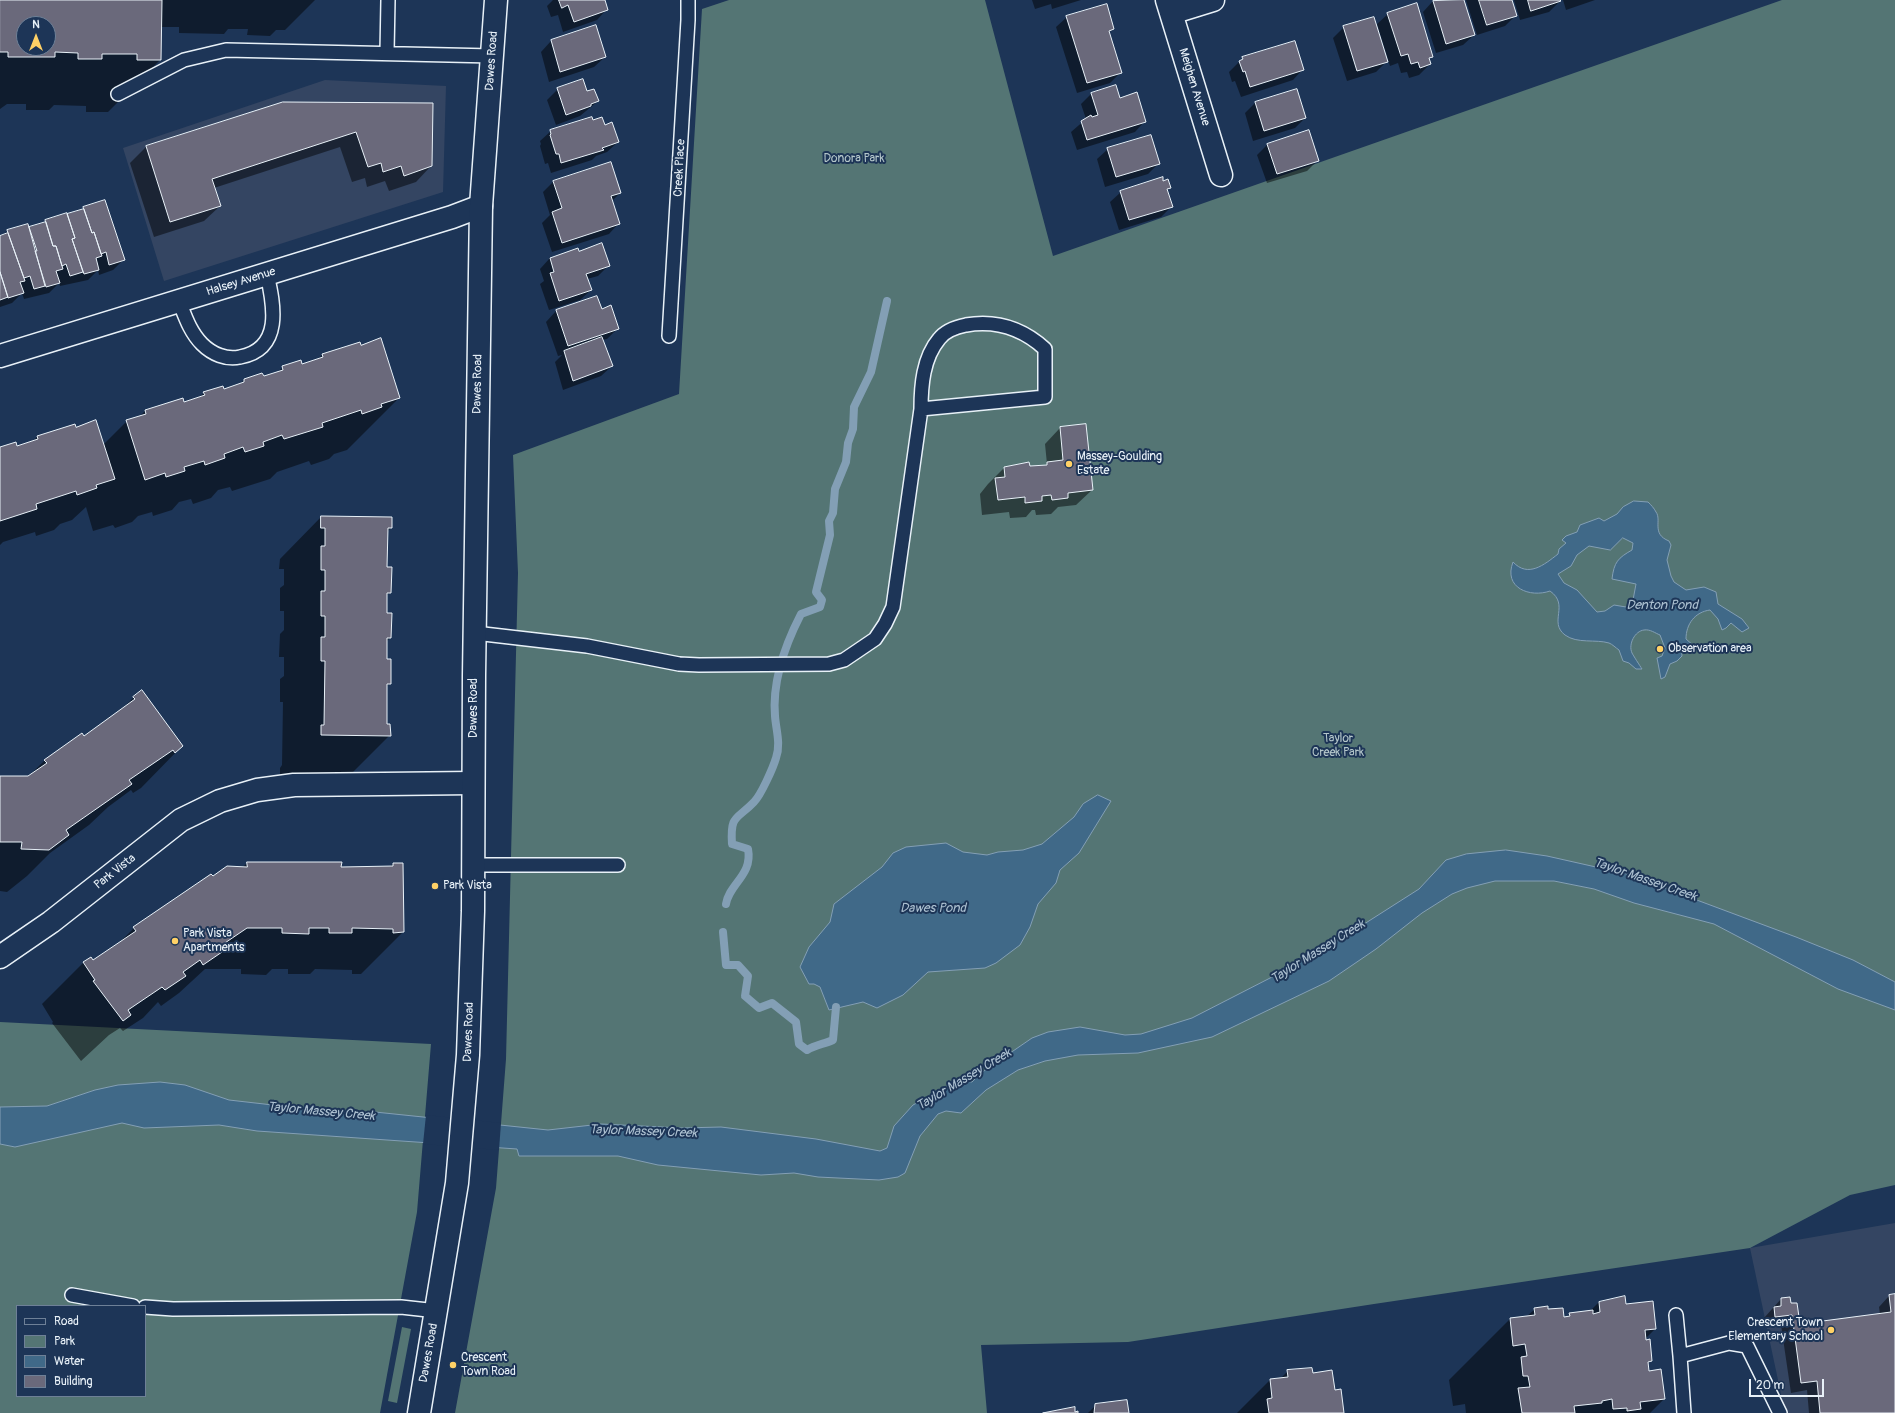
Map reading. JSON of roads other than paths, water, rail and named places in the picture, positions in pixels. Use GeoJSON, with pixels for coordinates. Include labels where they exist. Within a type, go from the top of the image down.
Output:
{"type":"FeatureCollection","features":[{"type":"Feature","properties":{"kind":"street","name":"Dawes Road"},"geometry":{"type":"LineString","coordinates":[[419,1413],[457,1183],[468,1055],[473,865],[481,206],[496,0]]}},
{"type":"Feature","properties":{"kind":"street"},"geometry":{"type":"LineString","coordinates":[[1169,6],[1213,0]]}},
{"type":"Feature","properties":{"kind":"street","name":"Meighen Avenue"},"geometry":{"type":"LineString","coordinates":[[1169,6],[1221,175]]}},
{"type":"Feature","properties":{"kind":"street","name":"Halsey Avenue"},"geometry":{"type":"LineString","coordinates":[[0,356],[452,217],[481,206]]}},
{"type":"Feature","properties":{"kind":"street","name":"Park Vista"},"geometry":{"type":"LineString","coordinates":[[0,957],[51,922],[181,820],[220,801],[257,790],[294,785],[473,783]]}},
{"type":"Feature","properties":{"kind":"lane"},"geometry":{"type":"LineString","coordinates":[[387,52],[388,0]]}},
{"type":"Feature","properties":{"kind":"lane","name":"Creek Place"},"geometry":{"type":"LineString","coordinates":[[669,336],[688,0]]}},
{"type":"Feature","properties":{"kind":"lane"},"geometry":{"type":"LineString","coordinates":[[118,94],[184,60],[226,50],[387,52],[492,56]]}},
{"type":"Feature","properties":{"kind":"lane"},"geometry":{"type":"LineString","coordinates":[[179,301],[191,330],[202,344],[214,353],[231,359],[250,356],[264,346],[271,330],[274,303],[267,274]]}},
{"type":"Feature","properties":{"kind":"lane"},"geometry":{"type":"LineString","coordinates":[[475,634],[587,646],[679,664],[805,665],[829,664],[844,660],[875,639],[885,624],[893,607],[921,409],[921,386],[929,355],[939,338],[951,330],[978,323],[994,324],[1031,337],[1045,349],[1045,397],[921,409]]}},
{"type":"Feature","properties":{"kind":"lane"},"geometry":{"type":"LineString","coordinates":[[473,865],[618,866]]}},
{"type":"Feature","properties":{"kind":"lane"},"geometry":{"type":"LineString","coordinates":[[72,1295],[127,1305]]}},
{"type":"Feature","properties":{"kind":"lane"},"geometry":{"type":"LineString","coordinates":[[146,1307],[181,1309],[401,1307],[437,1311]]}},
{"type":"Feature","properties":{"kind":"lane"},"geometry":{"type":"LineString","coordinates":[[1676,1315],[1684,1413]]}},
{"type":"Feature","properties":{"kind":"lane"},"geometry":{"type":"LineString","coordinates":[[1680,1356],[1728,1343],[1747,1346],[1780,1413]]}},
{"type":"Feature","properties":{"kind":"water","name":"Denton Pond"},"geometry":{"type":"Polygon","coordinates":[[[1634,501],[1648,502],[1658,515],[1660,535],[1669,541],[1671,545],[1667,560],[1674,582],[1686,590],[1704,587],[1716,592],[1718,604],[1742,619],[1749,628],[1742,632],[1731,623],[1722,630],[1718,619],[1710,610],[1700,613],[1692,620],[1686,634],[1686,639],[1694,646],[1681,646],[1682,656],[1677,661],[1670,664],[1665,677],[1661,679],[1657,658],[1662,656],[1665,648],[1660,635],[1646,630],[1635,635],[1631,649],[1642,669],[1636,669],[1629,663],[1623,661],[1619,650],[1610,644],[1570,638],[1565,635],[1560,630],[1558,625],[1559,608],[1556,596],[1550,591],[1542,593],[1527,592],[1520,589],[1512,578],[1511,571],[1513,562],[1524,569],[1542,566],[1558,554],[1559,549],[1566,543],[1562,540],[1566,536],[1577,532],[1580,525],[1599,518],[1604,521],[1617,514],[1623,507],[1634,501]],[[1623,538],[1610,550],[1589,546],[1577,555],[1571,566],[1558,574],[1564,583],[1577,590],[1597,612],[1605,611],[1614,605],[1626,607],[1633,600],[1636,584],[1612,579],[1616,564],[1620,558],[1632,550],[1633,543],[1623,538]]]}},
{"type":"Feature","properties":{"kind":"water","name":"Dawes Pond"},"geometry":{"type":"Polygon","coordinates":[[[1098,795],[1111,801],[1079,853],[1060,870],[1056,883],[1038,904],[1030,927],[1020,945],[996,963],[985,968],[928,972],[903,995],[877,1008],[863,1002],[829,1010],[820,987],[814,984],[809,984],[800,967],[809,947],[830,922],[834,904],[882,867],[893,853],[906,847],[946,843],[963,852],[987,855],[998,852],[1023,850],[1042,844],[1074,817],[1083,804],[1098,795]]]}},
{"type":"Feature","properties":{"kind":"water","name":"Taylor Massey Creek"},"geometry":{"type":"Polygon","coordinates":[[[1506,850],[1547,856],[1627,874],[1796,937],[1853,960],[1895,982],[1895,1010],[1838,989],[1714,924],[1634,903],[1594,889],[1554,881],[1495,881],[1467,888],[1452,894],[1422,913],[1376,949],[1329,981],[1212,1037],[1138,1053],[1078,1055],[1045,1061],[1018,1070],[986,1090],[961,1113],[946,1111],[938,1114],[920,1136],[905,1173],[898,1177],[879,1180],[818,1177],[794,1173],[761,1175],[658,1165],[618,1156],[519,1156],[517,1149],[257,1131],[219,1125],[144,1128],[122,1123],[15,1147],[0,1144],[0,1107],[47,1106],[95,1090],[118,1085],[160,1082],[185,1085],[229,1100],[334,1112],[375,1112],[548,1130],[601,1124],[682,1128],[721,1127],[816,1139],[880,1151],[887,1148],[894,1126],[913,1105],[960,1080],[972,1082],[981,1073],[1032,1038],[1048,1032],[1080,1027],[1125,1035],[1141,1034],[1192,1018],[1298,962],[1314,956],[1419,889],[1446,860],[1466,854],[1506,850]]]}},
{"type":"Feature","properties":{"kind":"waterway"},"geometry":{"type":"LineString","coordinates":[[726,904],[731,891],[744,873],[749,858],[748,849],[732,844],[732,827],[736,818],[748,808],[760,794],[770,774],[777,753],[778,742],[775,716],[776,689],[785,650],[801,614],[820,607],[822,600],[816,592],[830,535],[829,521],[833,513],[835,489],[846,462],[848,443],[853,429],[854,407],[871,372],[887,301]]}},
{"type":"Feature","properties":{"kind":"waterway"},"geometry":{"type":"LineString","coordinates":[[723,932],[726,965],[738,965],[748,976],[745,996],[759,1008],[772,1003],[796,1022],[799,1044],[807,1050],[833,1040],[836,1007]]}},
{"type":"Feature","properties":{"kind":"place","name":"Massey-Goulding Estate"},"geometry":{"type":"Point","coordinates":[1069,464]}},
{"type":"Feature","properties":{"kind":"place","name":"Observation area"},"geometry":{"type":"Point","coordinates":[1660,649]}},
{"type":"Feature","properties":{"kind":"place","name":"Park Vista"},"geometry":{"type":"Point","coordinates":[435,886]}},
{"type":"Feature","properties":{"kind":"place","name":"Park Vista Apartments"},"geometry":{"type":"Point","coordinates":[175,941]}},
{"type":"Feature","properties":{"kind":"place","name":"Crescent Town Elementary School"},"geometry":{"type":"Point","coordinates":[1831,1330]}},
{"type":"Feature","properties":{"kind":"place","name":"Crescent Town Road"},"geometry":{"type":"Point","coordinates":[453,1365]}},
{"type":"Feature","properties":{"kind":"park label","name":"Donora Park"},"geometry":{"type":"Point","coordinates":[854,159]}},
{"type":"Feature","properties":{"kind":"park label","name":"Taylor Creek Park"},"geometry":{"type":"Point","coordinates":[1338,746]}}]}
